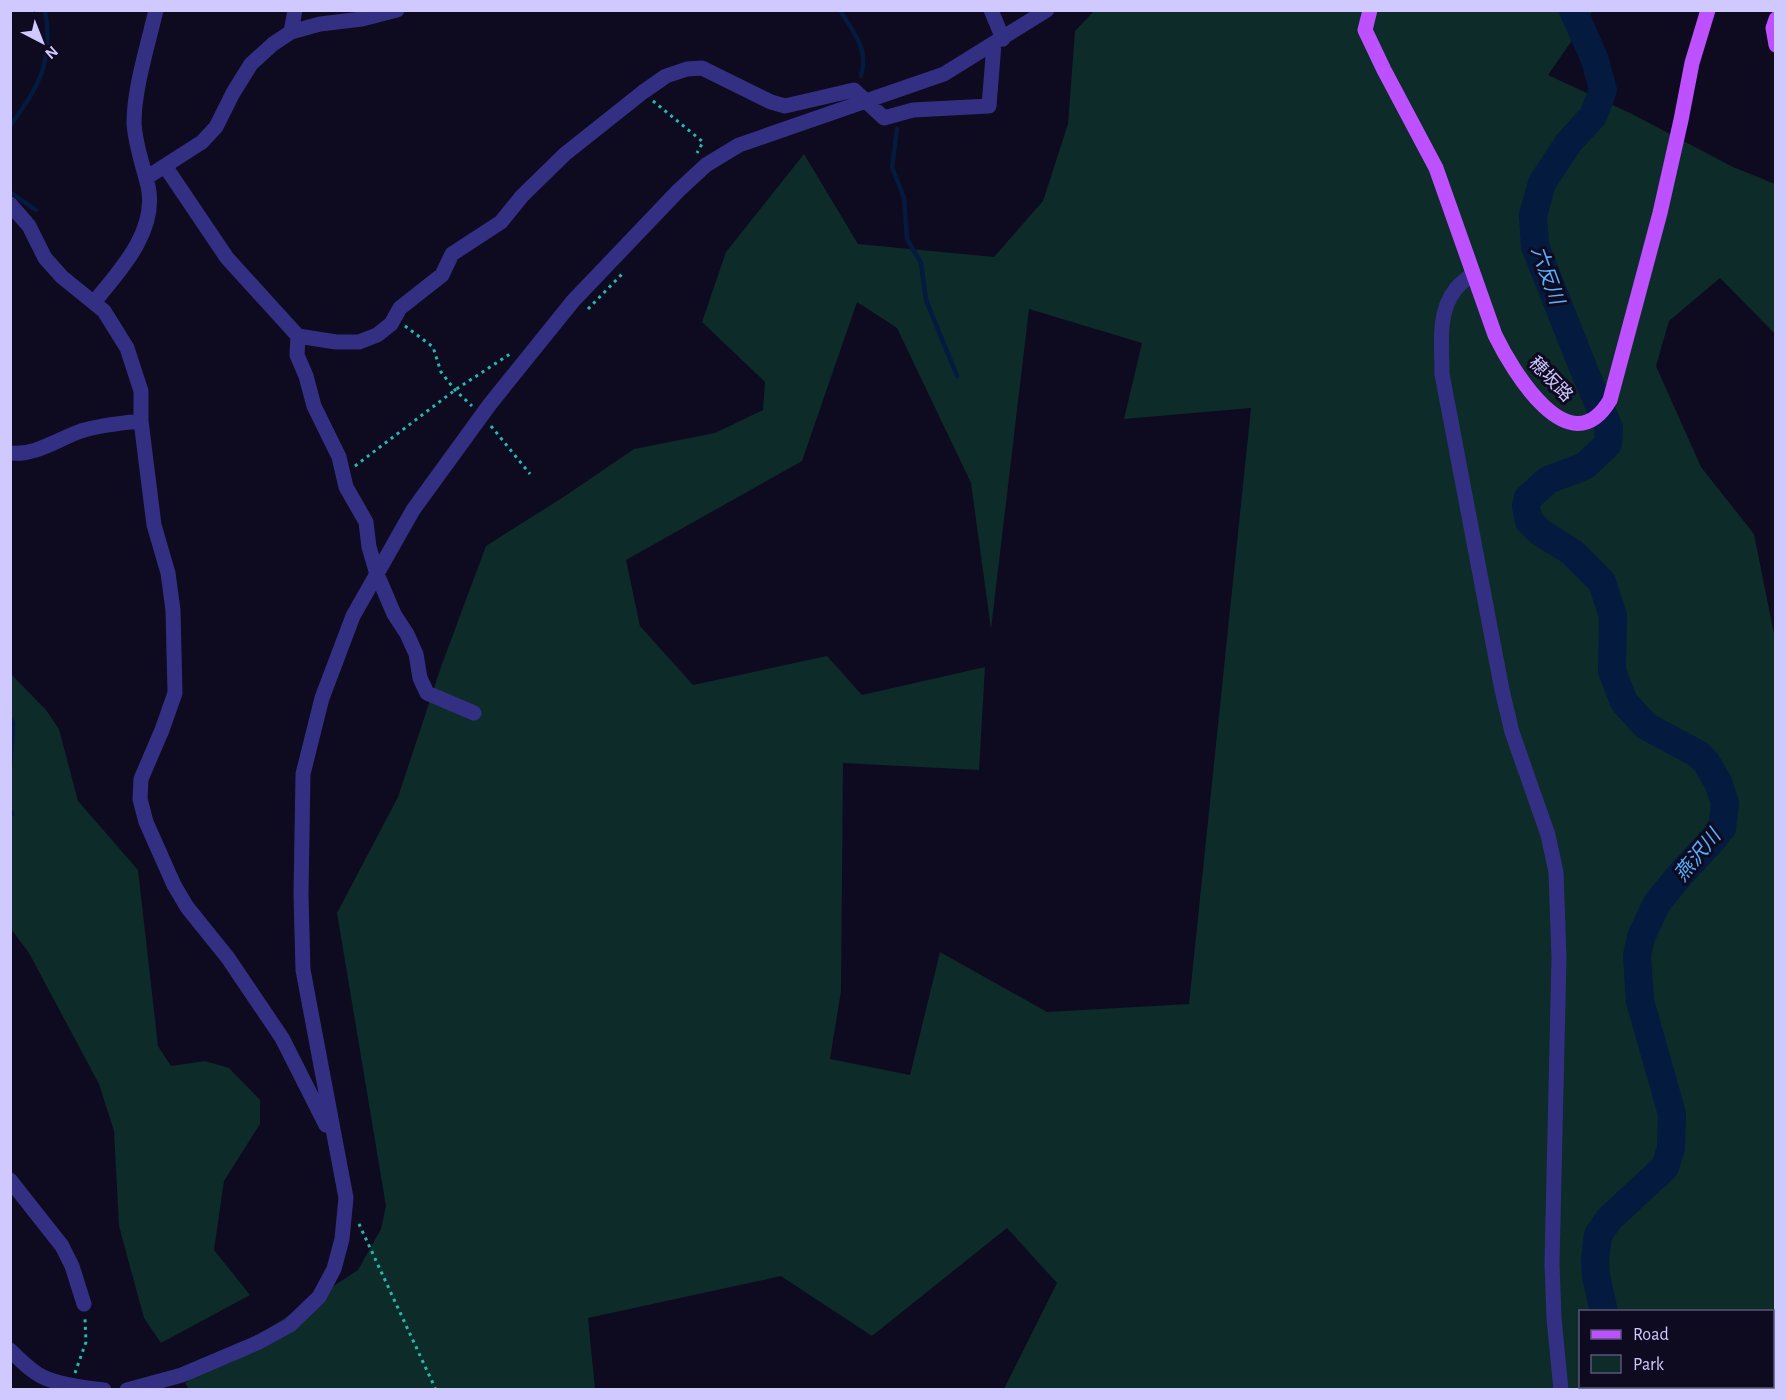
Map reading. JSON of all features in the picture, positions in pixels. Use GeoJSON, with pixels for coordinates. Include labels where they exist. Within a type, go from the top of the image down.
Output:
{"type":"FeatureCollection","features":[{"type":"Feature","properties":{"kind":"main road","name":"穂坂路"},"geometry":{"type":"LineString","coordinates":[[1370,10],[1365,30],[1436,168],[1472,274],[1495,335],[1508,361],[1522,382],[1553,414],[1570,422],[1580,423],[1596,416],[1610,400],[1660,213],[1692,63],[1708,10]]}},
{"type":"Feature","properties":{"kind":"main road"},"geometry":{"type":"LineString","coordinates":[[1776,20],[1773,28],[1776,45]]}},
{"type":"Feature","properties":{"kind":"street"},"geometry":{"type":"LineString","coordinates":[[94,302],[128,260],[148,214],[149,189],[136,143],[134,125],[135,103],[156,10]]}},
{"type":"Feature","properties":{"kind":"street"},"geometry":{"type":"LineString","coordinates":[[291,32],[295,10]]}},
{"type":"Feature","properties":{"kind":"street"},"geometry":{"type":"LineString","coordinates":[[146,178],[202,142],[216,127],[251,64],[273,44],[291,32],[320,24],[397,10]]}},
{"type":"Feature","properties":{"kind":"street"},"geometry":{"type":"LineString","coordinates":[[165,166],[227,258],[298,336],[336,342],[359,342],[377,335],[391,324],[400,308],[442,275],[452,254],[501,222],[522,196],[565,154],[666,76],[687,69],[702,68],[771,102],[785,106],[854,90],[884,118],[913,110],[989,106],[998,41],[991,10]]}},
{"type":"Feature","properties":{"kind":"street"},"geometry":{"type":"LineString","coordinates":[[127,1389],[182,1375],[260,1342],[290,1325],[320,1297],[334,1269],[342,1239],[346,1198],[303,970],[301,895],[303,774],[322,698],[353,616],[413,510],[482,415],[573,301],[706,165],[739,145],[944,74],[1047,10]]}},
{"type":"Feature","properties":{"kind":"street"},"geometry":{"type":"LineString","coordinates":[[10,204],[29,226],[45,258],[62,277],[104,311],[127,348],[141,391],[141,421],[154,525],[168,573],[173,610],[175,693],[141,779],[140,799],[146,822],[174,885],[187,907],[228,958],[282,1038],[336,1143]]}},
{"type":"Feature","properties":{"kind":"street"},"geometry":{"type":"LineString","coordinates":[[1472,274],[1455,290],[1445,308],[1442,329],[1442,374],[1502,690],[1512,732],[1548,835],[1556,872],[1559,958],[1552,1264],[1554,1318],[1561,1389]]}},
{"type":"Feature","properties":{"kind":"street"},"geometry":{"type":"LineString","coordinates":[[298,336],[297,355],[306,376],[314,406],[339,457],[346,487],[366,522],[369,547],[377,574],[394,614],[416,654],[420,678],[427,693],[474,713]]}},
{"type":"Feature","properties":{"kind":"street"},"geometry":{"type":"LineString","coordinates":[[10,453],[25,454],[82,431],[118,423],[141,421]]}},
{"type":"Feature","properties":{"kind":"street"},"geometry":{"type":"LineString","coordinates":[[10,1180],[62,1246],[72,1266],[84,1304]]}},
{"type":"Feature","properties":{"kind":"street"},"geometry":{"type":"LineString","coordinates":[[10,1350],[21,1362],[44,1378],[79,1387],[104,1389]]}},
{"type":"Feature","properties":{"kind":"path"},"geometry":{"type":"LineString","coordinates":[[394,317],[433,347],[441,372],[455,390],[482,415],[530,474]]}},
{"type":"Feature","properties":{"kind":"path"},"geometry":{"type":"LineString","coordinates":[[346,1198],[436,1389]]}},
{"type":"Feature","properties":{"kind":"path"},"geometry":{"type":"LineString","coordinates":[[79,1387],[75,1373],[86,1342],[84,1304]]}},
{"type":"Feature","properties":{"kind":"green space"},"geometry":{"type":"Polygon","coordinates":[[[1593,10],[1548,75],[1630,113],[1733,167],[1775,184],[1775,334],[1720,278],[1669,321],[1656,366],[1701,467],[1754,534],[1775,639],[1775,1389],[1004,1389],[1057,1283],[1007,1228],[872,1336],[781,1276],[588,1318],[595,1389],[189,1390],[185,1383],[358,1270],[381,1229],[386,1206],[337,913],[398,797],[442,664],[486,546],[634,449],[715,433],[763,410],[765,382],[702,322],[726,252],[804,154],[858,244],[994,257],[1043,201],[1068,124],[1075,31],[1094,11],[1593,10]],[[857,302],[802,461],[626,560],[640,626],[693,685],[827,656],[862,695],[985,667],[979,770],[843,763],[841,991],[830,1059],[910,1075],[940,952],[1047,1012],[1189,1004],[1251,408],[1124,419],[1142,343],[1029,309],[991,629],[971,483],[897,328],[857,302]]]}},
{"type":"Feature","properties":{"kind":"green space"},"geometry":{"type":"Polygon","coordinates":[[[10,673],[46,710],[59,729],[78,801],[138,870],[158,1046],[171,1066],[205,1061],[229,1068],[260,1100],[260,1124],[224,1181],[214,1250],[250,1295],[161,1343],[144,1318],[119,1226],[114,1131],[99,1084],[29,953],[11,929],[10,673]]]}},
{"type":"Feature","properties":{"kind":"waterway"},"geometry":{"type":"LineString","coordinates":[[10,126],[36,85],[46,59],[45,10]]}},
{"type":"Feature","properties":{"kind":"waterway"},"geometry":{"type":"LineString","coordinates":[[840,10],[862,49],[861,76]]}},
{"type":"Feature","properties":{"kind":"waterway","name":"燕沢川"},"geometry":{"type":"LineString","coordinates":[[1573,10],[1595,60],[1603,90],[1593,116],[1569,142],[1542,183],[1533,215],[1535,246],[1609,428],[1608,444],[1585,466],[1548,480],[1528,498],[1526,506],[1529,521],[1540,532],[1572,552],[1602,582],[1613,616],[1612,671],[1624,702],[1646,726],[1698,754],[1706,762],[1718,782],[1725,803],[1722,828],[1722,826],[1657,903],[1641,937],[1637,956],[1640,1001],[1672,1114],[1671,1148],[1665,1167],[1609,1219],[1598,1235],[1595,1259],[1596,1276],[1604,1310]]}},
{"type":"Feature","properties":{"kind":"waterway"},"geometry":{"type":"LineString","coordinates":[[897,129],[892,167],[904,198],[907,239],[921,263],[926,300],[957,376]]}},
{"type":"Feature","properties":{"kind":"waterway"},"geometry":{"type":"LineString","coordinates":[[10,192],[36,210]]}},
{"type":"Feature","properties":{"kind":"waterway"},"geometry":{"type":"LineString","coordinates":[[10,718],[13,723],[10,768]]}},
{"type":"Feature","properties":{"kind":"water label","name":"六反川"},"geometry":{"type":"Point","coordinates":[1548,275]}}]}
